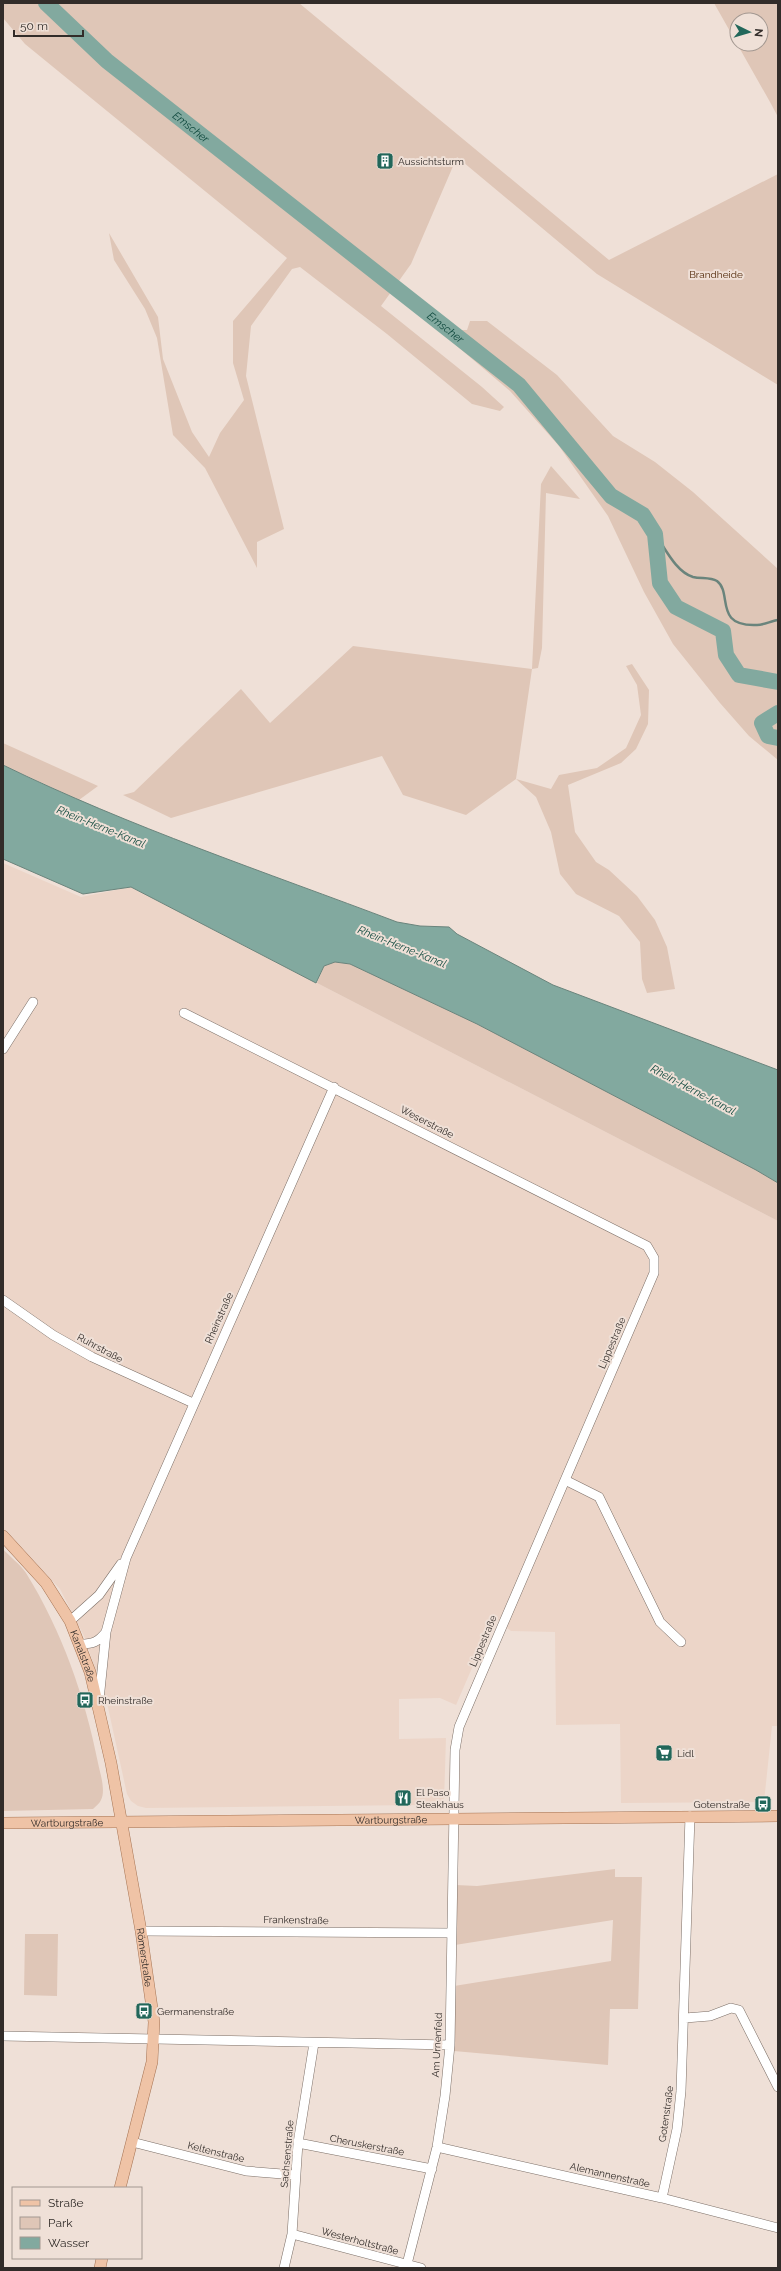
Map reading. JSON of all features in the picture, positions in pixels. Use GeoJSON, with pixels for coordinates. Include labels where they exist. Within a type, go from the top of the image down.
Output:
{"type":"FeatureCollection","features":[{"type":"Feature","properties":{"kind":"main road","name":"Kanalstraße"},"geometry":{"type":"LineString","coordinates":[[3,1536],[46,1583],[70,1621],[81,1644],[99,1705],[120,1821]]}},
{"type":"Feature","properties":{"kind":"main road","name":"Wartburgstraße"},"geometry":{"type":"LineString","coordinates":[[3,1823],[778,1816]]}},
{"type":"Feature","properties":{"kind":"main road","name":"Römerstraße"},"geometry":{"type":"LineString","coordinates":[[120,1821],[141,1931],[153,2006],[154,2037],[152,2062],[120,2187]]}},
{"type":"Feature","properties":{"kind":"street"},"geometry":{"type":"LineString","coordinates":[[3,1049],[33,1002]]}},
{"type":"Feature","properties":{"kind":"street","name":"Weserstraße"},"geometry":{"type":"LineString","coordinates":[[184,1013],[334,1087],[647,1246],[654,1258]]}},
{"type":"Feature","properties":{"kind":"street","name":"Rheinstraße"},"geometry":{"type":"LineString","coordinates":[[99,1705],[100,1677],[106,1632],[126,1558],[193,1403],[334,1087]]}},
{"type":"Feature","properties":{"kind":"street","name":"Lippestraße"},"geometry":{"type":"LineString","coordinates":[[453,1819],[455,1750],[459,1727],[654,1273],[654,1258]]}},
{"type":"Feature","properties":{"kind":"street","name":"Ruhrstraße"},"geometry":{"type":"LineString","coordinates":[[3,1300],[53,1335],[92,1357],[193,1403]]}},
{"type":"Feature","properties":{"kind":"street"},"geometry":{"type":"LineString","coordinates":[[565,1480],[598,1498],[660,1622],[681,1642]]}},
{"type":"Feature","properties":{"kind":"street","name":"Rheinstraße"},"geometry":{"type":"LineString","coordinates":[[70,1621],[99,1595],[126,1558]]}},
{"type":"Feature","properties":{"kind":"street"},"geometry":{"type":"LineString","coordinates":[[81,1644],[93,1644],[100,1640],[106,1632]]}},
{"type":"Feature","properties":{"kind":"street","name":"Gotenstraße"},"geometry":{"type":"LineString","coordinates":[[662,2198],[677,2128],[681,2091],[685,2018],[690,1816]]}},
{"type":"Feature","properties":{"kind":"street","name":"Am Urnenfeld"},"geometry":{"type":"LineString","coordinates":[[406,2266],[437,2147],[450,2045],[453,1819]]}},
{"type":"Feature","properties":{"kind":"street","name":"Frankenstraße"},"geometry":{"type":"LineString","coordinates":[[141,1931],[451,1933]]}},
{"type":"Feature","properties":{"kind":"street"},"geometry":{"type":"LineString","coordinates":[[685,2018],[710,2016],[731,2008],[739,2010],[778,2087]]}},
{"type":"Feature","properties":{"kind":"street"},"geometry":{"type":"LineString","coordinates":[[3,2036],[154,2037],[314,2043],[450,2045]]}},
{"type":"Feature","properties":{"kind":"street","name":"Sachsenstraße"},"geometry":{"type":"LineString","coordinates":[[284,2268],[292,2234],[298,2142],[314,2043]]}},
{"type":"Feature","properties":{"kind":"street","name":"Keltenstraße"},"geometry":{"type":"LineString","coordinates":[[132,2142],[246,2170],[295,2175]]}},
{"type":"Feature","properties":{"kind":"street","name":"Cheruskerstraße"},"geometry":{"type":"LineString","coordinates":[[298,2142],[432,2169]]}},
{"type":"Feature","properties":{"kind":"street","name":"Alemannenstraße"},"geometry":{"type":"LineString","coordinates":[[437,2147],[662,2198],[778,2228]]}},
{"type":"Feature","properties":{"kind":"street","name":"Westerholtstraße"},"geometry":{"type":"LineString","coordinates":[[292,2234],[406,2266],[421,2268]]}},
{"type":"Feature","properties":{"kind":"shaded area"},"geometry":{"type":"Polygon","coordinates":[[[3,863],[81,897],[131,887],[778,1221],[778,1726],[772,1726],[764,1802],[621,1803],[620,1724],[556,1725],[555,1632],[511,1631],[494,1617],[456,1705],[440,1698],[399,1699],[399,1739],[446,1738],[444,1801],[439,1808],[420,1808],[420,1805],[146,1808],[138,1806],[131,1801],[127,1794],[107,1703],[84,1636],[60,1589],[3,1529],[3,863]]]}},
{"type":"Feature","properties":{"kind":"green space","name":"Brandheide"},"geometry":{"type":"Polygon","coordinates":[[[3,3],[299,3],[609,260],[778,174],[778,385],[597,274],[457,157],[411,264],[381,306],[482,387],[504,407],[500,411],[472,404],[387,334],[300,267],[292,269],[251,326],[246,376],[284,529],[257,542],[257,568],[205,468],[173,435],[157,338],[145,309],[114,260],[109,233],[158,317],[163,359],[192,432],[209,457],[220,433],[244,400],[233,363],[233,321],[287,258],[25,44],[3,18],[3,3]]]}},
{"type":"Feature","properties":{"kind":"green space"},"geometry":{"type":"Polygon","coordinates":[[[714,3],[778,3],[778,117],[742,52],[769,52],[769,12],[729,12],[729,30],[714,3]]]}},
{"type":"Feature","properties":{"kind":"green space"},"geometry":{"type":"Polygon","coordinates":[[[470,321],[487,321],[557,375],[613,436],[655,462],[693,492],[778,569],[778,760],[749,736],[720,703],[673,644],[644,592],[608,516],[559,446],[510,391],[445,336],[456,330],[467,330],[470,321]]]}},
{"type":"Feature","properties":{"kind":"green space"},"geometry":{"type":"Polygon","coordinates":[[[551,466],[580,499],[546,493],[542,648],[538,668],[532,669],[541,484],[551,466]]]}},
{"type":"Feature","properties":{"kind":"green space"},"geometry":{"type":"Polygon","coordinates":[[[353,646],[532,669],[516,779],[466,815],[403,795],[382,756],[171,818],[123,795],[134,792],[241,689],[270,723],[353,646]]]}},
{"type":"Feature","properties":{"kind":"green space"},"geometry":{"type":"Polygon","coordinates":[[[632,664],[649,690],[648,724],[636,749],[621,763],[568,785],[575,832],[596,862],[609,870],[637,896],[655,920],[667,947],[675,989],[647,993],[642,979],[640,942],[619,916],[576,894],[560,874],[551,832],[536,797],[516,779],[551,789],[559,775],[597,768],[626,748],[641,715],[637,685],[626,666],[632,664]]]}},
{"type":"Feature","properties":{"kind":"green space"},"geometry":{"type":"Polygon","coordinates":[[[3,743],[98,786],[79,800],[3,765],[3,743]]]}},
{"type":"Feature","properties":{"kind":"green space"},"geometry":{"type":"Polygon","coordinates":[[[335,962],[350,964],[477,1024],[756,1170],[778,1183],[778,1221],[317,983],[324,966],[335,962]]]}},
{"type":"Feature","properties":{"kind":"green space"},"geometry":{"type":"Polygon","coordinates":[[[3,1549],[24,1570],[39,1595],[51,1618],[71,1665],[93,1738],[103,1787],[101,1800],[93,1809],[3,1811],[3,1549]]]}},
{"type":"Feature","properties":{"kind":"green space"},"geometry":{"type":"Polygon","coordinates":[[[615,1869],[615,1877],[642,1877],[638,2009],[610,2009],[608,2065],[454,2051],[454,1986],[611,1961],[613,1920],[455,1945],[456,1885],[477,1886],[615,1869]]]}},
{"type":"Feature","properties":{"kind":"green space"},"geometry":{"type":"Polygon","coordinates":[[[25,1934],[58,1934],[57,1996],[24,1995],[25,1934]]]}},
{"type":"Feature","properties":{"kind":"water","name":"Rhein-Herne-Kanal"},"geometry":{"type":"Polygon","coordinates":[[[3,765],[100,809],[149,829],[397,922],[420,926],[449,927],[457,934],[553,985],[778,1070],[778,1183],[756,1170],[477,1024],[350,964],[335,962],[324,966],[316,983],[131,887],[83,894],[3,859],[3,765]]]}},
{"type":"Feature","properties":{"kind":"waterway","name":"Emscher"},"geometry":{"type":"LineString","coordinates":[[46,3],[107,61],[519,385],[611,496],[643,515],[655,534],[660,583],[676,607],[723,631],[726,655],[739,675],[778,682]]}},
{"type":"Feature","properties":{"kind":"waterway"},"geometry":{"type":"LineString","coordinates":[[655,534],[671,559],[681,570],[693,577],[717,581],[722,586],[726,608],[734,621],[743,624],[757,625],[778,620]]}},
{"type":"Feature","properties":{"kind":"waterway","name":"Emscher"},"geometry":{"type":"LineString","coordinates":[[778,713],[762,723],[768,736],[778,738]]}},
{"type":"Feature","properties":{"kind":"place","name":"Aussichtsturm"},"geometry":{"type":"Point","coordinates":[385,161]}},
{"type":"Feature","properties":{"kind":"place","name":"Rheinstraße"},"geometry":{"type":"Point","coordinates":[85,1700]}},
{"type":"Feature","properties":{"kind":"place","name":"Lidl"},"geometry":{"type":"Point","coordinates":[664,1753]}},
{"type":"Feature","properties":{"kind":"place","name":"El Paso Steakhaus"},"geometry":{"type":"Point","coordinates":[403,1798]}},
{"type":"Feature","properties":{"kind":"place","name":"Gotenstraße"},"geometry":{"type":"Point","coordinates":[763,1804]}},
{"type":"Feature","properties":{"kind":"place","name":"Germanenstraße"},"geometry":{"type":"Point","coordinates":[144,2011]}}]}
